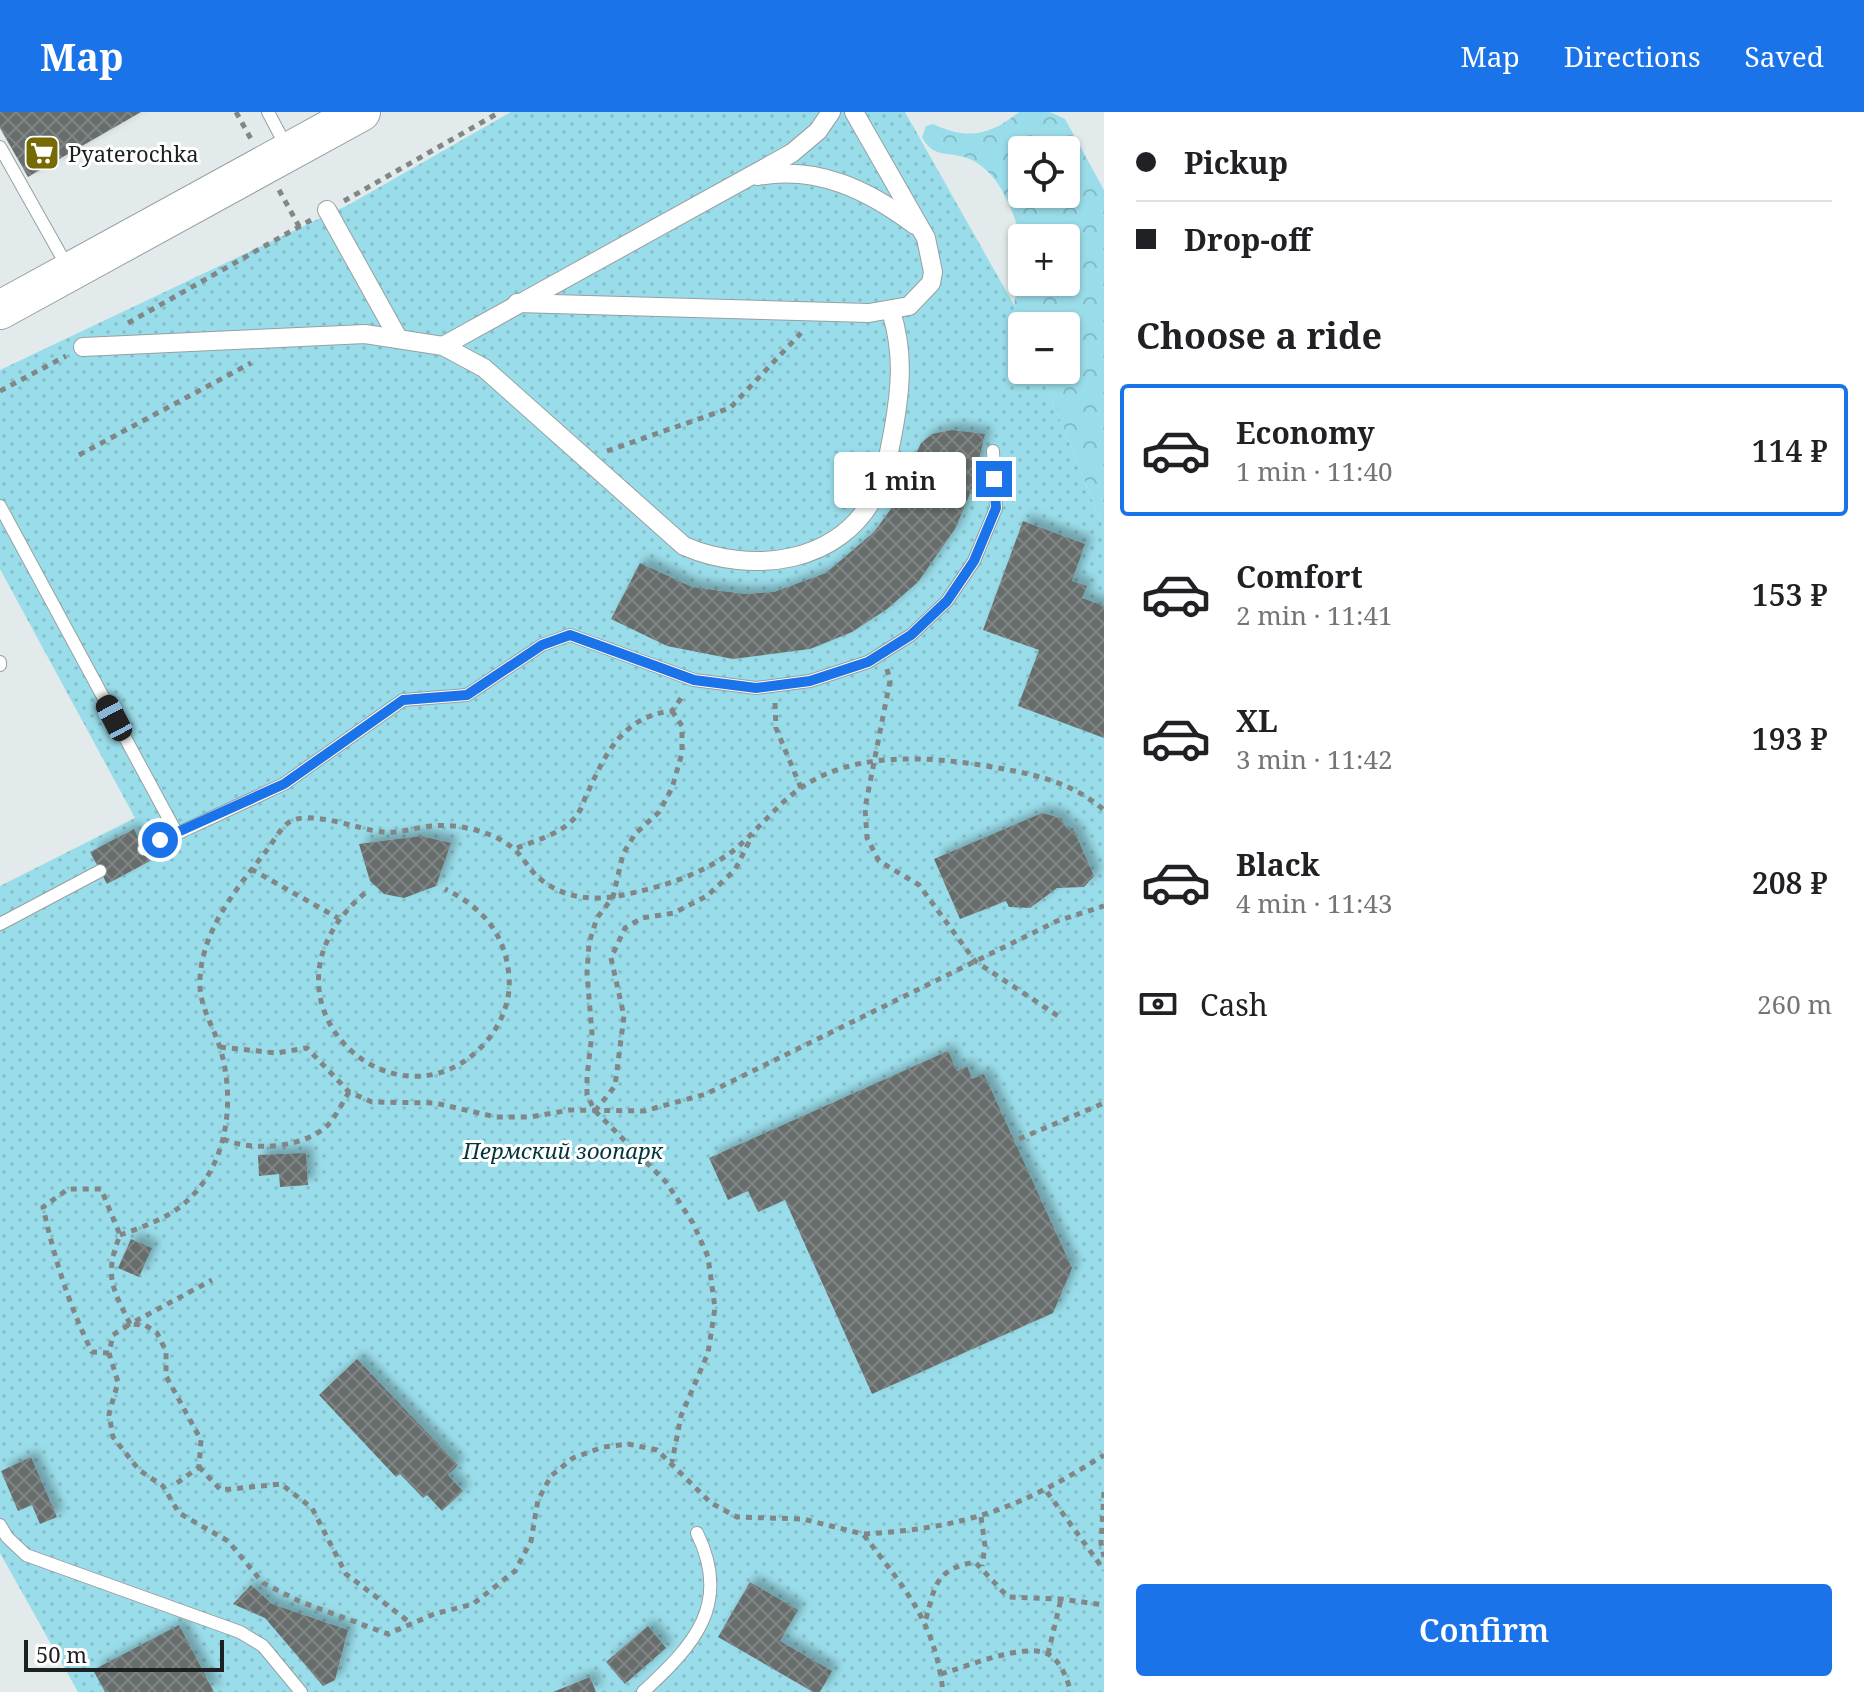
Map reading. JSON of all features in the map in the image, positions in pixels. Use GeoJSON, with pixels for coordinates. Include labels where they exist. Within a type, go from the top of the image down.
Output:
{"type":"FeatureCollection","features":[{"type":"Feature","properties":{"kind":"main road"},"geometry":{"type":"LineString","coordinates":[[0,310],[361,112]]}},
{"type":"Feature","properties":{"kind":"street"},"geometry":{"type":"LineString","coordinates":[[443,346],[805,144],[831,112]]}},
{"type":"Feature","properties":{"kind":"street"},"geometry":{"type":"LineString","coordinates":[[517,303],[819,314],[891,311],[918,300],[931,283],[931,253],[854,112]]}},
{"type":"Feature","properties":{"kind":"street"},"geometry":{"type":"LineString","coordinates":[[743,179],[786,172],[820,176],[882,203],[920,228]]}},
{"type":"Feature","properties":{"kind":"street"},"geometry":{"type":"LineString","coordinates":[[327,210],[397,336]]}},
{"type":"Feature","properties":{"kind":"street"},"geometry":{"type":"LineString","coordinates":[[83,347],[299,337],[397,336],[443,346],[484,368],[587,457],[664,532],[684,546],[704,554],[749,563],[808,554],[839,535],[866,510],[884,474],[901,379],[901,344],[891,311]]}},
{"type":"Feature","properties":{"kind":"lane"},"geometry":{"type":"LineString","coordinates":[[268,112],[289,151]]}},
{"type":"Feature","properties":{"kind":"lane"},"geometry":{"type":"LineString","coordinates":[[0,147],[71,273]]}},
{"type":"Feature","properties":{"kind":"lane"},"geometry":{"type":"LineString","coordinates":[[144,849],[284,784],[403,700],[467,695],[542,645],[570,635],[694,680],[756,688],[810,681],[868,662],[911,635],[947,601],[974,561],[996,508],[993,451]]}},
{"type":"Feature","properties":{"kind":"lane"},"geometry":{"type":"LineString","coordinates":[[0,506],[176,832]]}},
{"type":"Feature","properties":{"kind":"lane"},"geometry":{"type":"LineString","coordinates":[[0,924],[100,871]]}},
{"type":"Feature","properties":{"kind":"lane"},"geometry":{"type":"LineString","coordinates":[[0,1525],[7,1537],[26,1555],[240,1632],[263,1646],[301,1692]]}},
{"type":"Feature","properties":{"kind":"lane"},"geometry":{"type":"LineString","coordinates":[[643,1692],[687,1648],[703,1624],[711,1580],[708,1556],[697,1533]]}},
{"type":"Feature","properties":{"kind":"path"},"geometry":{"type":"LineString","coordinates":[[0,391],[500,112]]}},
{"type":"Feature","properties":{"kind":"path"},"geometry":{"type":"LineString","coordinates":[[587,457],[730,408],[819,314]]}},
{"type":"Feature","properties":{"kind":"path"},"geometry":{"type":"LineString","coordinates":[[79,455],[299,337]]}},
{"type":"Feature","properties":{"kind":"path"},"geometry":{"type":"LineString","coordinates":[[883,652],[890,681],[865,808],[867,838],[879,861],[919,885],[975,961],[1058,1016]]}},
{"type":"Feature","properties":{"kind":"path"},"geometry":{"type":"LineString","coordinates":[[517,848],[559,831],[577,815],[607,751],[628,727],[650,713],[672,711],[694,680]]}},
{"type":"Feature","properties":{"kind":"path"},"geometry":{"type":"LineString","coordinates":[[774,686],[776,728],[801,788]]}},
{"type":"Feature","properties":{"kind":"path"},"geometry":{"type":"LineString","coordinates":[[672,711],[682,726],[682,753],[675,776],[659,812],[635,834],[623,854],[613,897],[597,918],[589,943],[587,973],[592,1034],[587,1095],[595,1111],[666,1182],[693,1223],[708,1257],[715,1308],[708,1353],[681,1416],[672,1462]]}},
{"type":"Feature","properties":{"kind":"path"},"geometry":{"type":"LineString","coordinates":[[120,1235],[148,1225],[187,1202],[208,1176],[223,1139],[229,1084],[220,1047],[202,1006],[200,976],[216,920],[251,869],[289,823],[306,816],[387,833],[431,826],[459,826],[491,835],[517,848],[542,881],[581,899],[649,890],[690,876],[732,851],[801,788],[877,759],[944,759],[1024,772],[1064,783],[1104,810]]}},
{"type":"Feature","properties":{"kind":"path"},"geometry":{"type":"LineString","coordinates":[[595,1111],[615,1086],[624,1016],[611,958],[625,928],[642,918],[674,913],[707,896],[735,870],[755,830]]}},
{"type":"Feature","properties":{"kind":"path"},"geometry":{"type":"LineString","coordinates":[[251,869],[338,918]]}},
{"type":"Feature","properties":{"kind":"path"},"geometry":{"type":"LineString","coordinates":[[365,893],[338,918],[323,949],[318,978],[319,998],[335,1035],[348,1050],[383,1070],[422,1075],[442,1071],[477,1052],[490,1037],[504,1011],[510,981],[508,961],[492,925],[479,910],[445,889]]}},
{"type":"Feature","properties":{"kind":"path"},"geometry":{"type":"LineString","coordinates":[[220,1047],[276,1053],[307,1048],[349,1092],[372,1102],[435,1103],[496,1117],[644,1111],[706,1094],[1057,921],[1104,906]]}},
{"type":"Feature","properties":{"kind":"path"},"geometry":{"type":"LineString","coordinates":[[223,1139],[238,1146],[256,1148],[297,1140],[327,1126],[349,1092]]}},
{"type":"Feature","properties":{"kind":"path"},"geometry":{"type":"LineString","coordinates":[[1019,1139],[1104,1103]]}},
{"type":"Feature","properties":{"kind":"path"},"geometry":{"type":"LineString","coordinates":[[109,1353],[92,1352],[76,1321],[43,1207],[68,1189],[101,1189],[120,1235],[110,1260],[110,1283],[130,1324]]}},
{"type":"Feature","properties":{"kind":"path"},"geometry":{"type":"LineString","coordinates":[[212,1280],[113,1335],[109,1353],[118,1382],[109,1414],[113,1437],[139,1470],[163,1486],[179,1513],[228,1541],[263,1583],[301,1602],[388,1634],[473,1604],[515,1571],[531,1541],[538,1500],[551,1476],[573,1458],[603,1447],[628,1444],[657,1450],[711,1503],[737,1517],[803,1519],[863,1534],[913,1531],[981,1517],[1047,1492],[1104,1455]]}},
{"type":"Feature","properties":{"kind":"path"},"geometry":{"type":"LineString","coordinates":[[130,1324],[145,1325],[157,1333],[166,1351],[166,1376],[201,1440],[199,1467],[221,1490],[281,1484],[312,1508],[346,1574],[412,1624]]}},
{"type":"Feature","properties":{"kind":"path"},"geometry":{"type":"LineString","coordinates":[[177,1483],[199,1467]]}},
{"type":"Feature","properties":{"kind":"path"},"geometry":{"type":"LineString","coordinates":[[1047,1492],[1104,1570]]}},
{"type":"Feature","properties":{"kind":"path"},"geometry":{"type":"LineString","coordinates":[[1104,1492],[1101,1543],[1104,1557]]}},
{"type":"Feature","properties":{"kind":"path"},"geometry":{"type":"LineString","coordinates":[[981,1517],[985,1546],[982,1566]]}},
{"type":"Feature","properties":{"kind":"path"},"geometry":{"type":"LineString","coordinates":[[863,1534],[926,1620],[943,1692]]}},
{"type":"Feature","properties":{"kind":"path"},"geometry":{"type":"LineString","coordinates":[[926,1620],[935,1586],[944,1573],[958,1565],[975,1562],[982,1566],[999,1591],[1008,1597],[1061,1599],[1104,1605]]}},
{"type":"Feature","properties":{"kind":"path"},"geometry":{"type":"LineString","coordinates":[[1048,1654],[1061,1599]]}},
{"type":"Feature","properties":{"kind":"path"},"geometry":{"type":"LineString","coordinates":[[941,1674],[1010,1654],[1048,1654],[1064,1671],[1071,1692]]}},
{"type":"Feature","properties":{"kind":"green space","name":"Пермский зоопарк"},"geometry":{"type":"Polygon","coordinates":[[[511,112],[905,112],[1014,305],[1017,312],[1008,312],[1008,384],[1046,384],[1104,529],[1104,1692],[78,1692],[0,1553],[0,886],[135,818],[0,569],[0,370],[350,204],[511,112]]]}},
{"type":"Feature","properties":{"kind":"green space"},"geometry":{"type":"Polygon","coordinates":[[[1019,112],[1050,112],[1065,119],[1074,136],[1008,136],[1008,201],[995,180],[976,162],[935,151],[922,137],[926,126],[933,124],[968,134],[998,126],[1019,112]]]}},
{"type":"Feature","properties":{"kind":"green space"},"geometry":{"type":"Polygon","coordinates":[[[1080,146],[1104,190],[1104,529],[1046,384],[1080,384],[1080,312],[1017,312],[1014,305],[1015,296],[1080,296],[1080,224],[1017,224],[1011,208],[1080,208],[1080,146]]]}},
{"type":"Feature","properties":{"kind":"building","name":"Pyaterochka"},"geometry":{"type":"Polygon","coordinates":[[[0,112],[141,112],[28,177],[0,128],[0,112]]]}},
{"type":"Feature","properties":{"kind":"building"},"geometry":{"type":"Polygon","coordinates":[[[952,430],[985,434],[972,489],[955,529],[918,582],[887,609],[852,632],[810,649],[733,659],[667,646],[611,619],[640,563],[692,587],[744,594],[774,592],[826,573],[874,532],[891,509],[921,443],[932,434],[952,430]]]}},
{"type":"Feature","properties":{"kind":"building"},"geometry":{"type":"Polygon","coordinates":[[[1023,521],[1085,544],[1072,581],[1087,586],[1082,598],[1104,606],[1104,738],[1018,706],[1039,650],[983,630],[1023,521]]]}},
{"type":"Feature","properties":{"kind":"building"},"geometry":{"type":"Polygon","coordinates":[[[1042,813],[1061,818],[1067,829],[1073,828],[1094,876],[1084,887],[1057,888],[1030,908],[1009,907],[1006,901],[960,919],[934,859],[1042,813]]]}},
{"type":"Feature","properties":{"kind":"building"},"geometry":{"type":"Polygon","coordinates":[[[134,829],[150,861],[107,884],[90,852],[134,829]]]}},
{"type":"Feature","properties":{"kind":"building"},"geometry":{"type":"Polygon","coordinates":[[[421,836],[451,843],[436,886],[404,898],[384,894],[370,881],[359,844],[421,836]]]}},
{"type":"Feature","properties":{"kind":"building"},"geometry":{"type":"Polygon","coordinates":[[[948,1051],[957,1071],[967,1066],[972,1079],[984,1074],[1072,1268],[1053,1313],[872,1394],[785,1200],[758,1212],[748,1191],[728,1200],[709,1158],[948,1051]]]}},
{"type":"Feature","properties":{"kind":"building"},"geometry":{"type":"Polygon","coordinates":[[[306,1153],[308,1185],[280,1187],[279,1174],[259,1176],[258,1155],[306,1153]]]}},
{"type":"Feature","properties":{"kind":"building"},"geometry":{"type":"Polygon","coordinates":[[[131,1239],[152,1248],[139,1277],[118,1268],[131,1239]]]}},
{"type":"Feature","properties":{"kind":"building"},"geometry":{"type":"Polygon","coordinates":[[[357,1359],[458,1465],[448,1475],[463,1491],[442,1511],[427,1495],[423,1498],[400,1474],[396,1477],[319,1395],[357,1359]]]}},
{"type":"Feature","properties":{"kind":"building"},"geometry":{"type":"Polygon","coordinates":[[[31,1457],[57,1517],[40,1524],[32,1505],[18,1511],[1,1471],[31,1457]]]}},
{"type":"Feature","properties":{"kind":"building"},"geometry":{"type":"Polygon","coordinates":[[[750,1582],[798,1610],[780,1641],[832,1671],[820,1692],[813,1692],[718,1637],[750,1582]]]}},
{"type":"Feature","properties":{"kind":"building"},"geometry":{"type":"Polygon","coordinates":[[[251,1585],[272,1604],[348,1630],[335,1680],[323,1686],[265,1618],[233,1604],[251,1585]]]}},
{"type":"Feature","properties":{"kind":"building"},"geometry":{"type":"Polygon","coordinates":[[[179,1625],[214,1692],[105,1692],[93,1670],[179,1625]]]}},
{"type":"Feature","properties":{"kind":"building"},"geometry":{"type":"Polygon","coordinates":[[[648,1626],[666,1648],[625,1684],[606,1662],[648,1626]]]}},
{"type":"Feature","properties":{"kind":"building"},"geometry":{"type":"Polygon","coordinates":[[[590,1677],[596,1692],[553,1692],[590,1677]]]}},
{"type":"Feature","properties":{"kind":"place","name":"Pyaterochka"},"geometry":{"type":"Point","coordinates":[42,153]}},
{"type":"Feature","properties":{"kind":"route"},"geometry":{"type":"LineString","coordinates":[[160,840],[284,784],[367,722],[403,700],[467,695],[542,645],[570,635],[595,642],[639,663],[694,680],[756,688],[810,681],[868,662],[911,635],[947,601],[974,561],[996,508],[994,479]]}}]}
